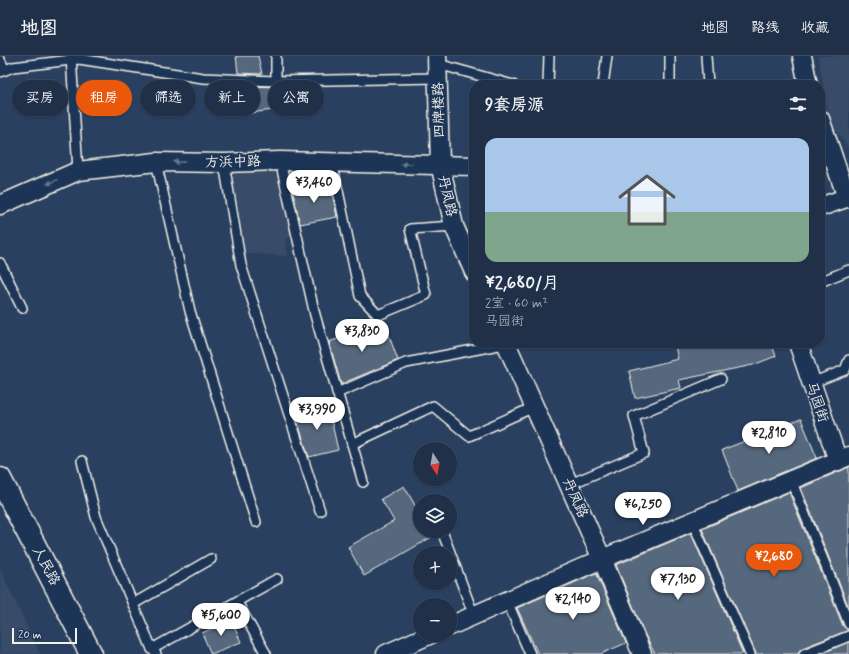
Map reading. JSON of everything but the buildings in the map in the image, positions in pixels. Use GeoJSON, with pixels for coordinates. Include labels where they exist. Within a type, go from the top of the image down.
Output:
{"type":"FeatureCollection","features":[{"type":"Feature","properties":{"kind":"street"},"geometry":{"type":"LineString","coordinates":[[802,56],[807,80]]}},
{"type":"Feature","properties":{"kind":"street","name":"四牌楼路"},"geometry":{"type":"LineString","coordinates":[[437,66],[440,164]]}},
{"type":"Feature","properties":{"kind":"street"},"geometry":{"type":"LineString","coordinates":[[825,148],[827,160],[848,198],[825,205]]}},
{"type":"Feature","properties":{"kind":"street","name":"方浜中路"},"geometry":{"type":"LineString","coordinates":[[0,205],[78,171],[156,162],[224,163],[280,161],[469,166]]}},
{"type":"Feature","properties":{"kind":"street","name":"丹凤路"},"geometry":{"type":"LineString","coordinates":[[440,164],[454,226],[469,260]]}},
{"type":"Feature","properties":{"kind":"street","name":"丹凤路"},"geometry":{"type":"LineString","coordinates":[[509,348],[568,485],[602,559],[638,653]]}},
{"type":"Feature","properties":{"kind":"street","name":"马园街"},"geometry":{"type":"LineString","coordinates":[[800,348],[811,383],[843,458]]}},
{"type":"Feature","properties":{"kind":"street"},"geometry":{"type":"LineString","coordinates":[[457,623],[602,559],[843,458]]}},
{"type":"Feature","properties":{"kind":"street","name":"人民路"},"geometry":{"type":"LineString","coordinates":[[0,479],[91,654]]}},
{"type":"Feature","properties":{"kind":"street"},"geometry":{"type":"LineString","coordinates":[[386,654],[413,642]]}},
{"type":"Feature","properties":{"kind":"lane"},"geometry":{"type":"LineString","coordinates":[[276,56],[276,80]]}},
{"type":"Feature","properties":{"kind":"lane"},"geometry":{"type":"LineString","coordinates":[[548,80],[549,56]]}},
{"type":"Feature","properties":{"kind":"lane"},"geometry":{"type":"LineString","coordinates":[[604,80],[607,56]]}},
{"type":"Feature","properties":{"kind":"lane"},"geometry":{"type":"LineString","coordinates":[[670,56],[670,80]]}},
{"type":"Feature","properties":{"kind":"lane"},"geometry":{"type":"LineString","coordinates":[[706,56],[708,80]]}},
{"type":"Feature","properties":{"kind":"lane"},"geometry":{"type":"LineString","coordinates":[[0,60],[3,71],[13,67],[71,58],[203,78],[268,81]]}},
{"type":"Feature","properties":{"kind":"lane"},"geometry":{"type":"LineString","coordinates":[[71,58],[78,171]]}},
{"type":"Feature","properties":{"kind":"lane"},"geometry":{"type":"LineString","coordinates":[[287,80],[437,66],[493,80]]}},
{"type":"Feature","properties":{"kind":"lane"},"geometry":{"type":"LineString","coordinates":[[280,161],[315,315],[363,482]]}},
{"type":"Feature","properties":{"kind":"lane"},"geometry":{"type":"LineString","coordinates":[[156,162],[190,311],[256,522]]}},
{"type":"Feature","properties":{"kind":"lane"},"geometry":{"type":"LineString","coordinates":[[332,162],[360,296],[378,315],[426,295],[410,229],[454,226]]}},
{"type":"Feature","properties":{"kind":"lane"},"geometry":{"type":"LineString","coordinates":[[224,163],[241,265],[320,511]]}},
{"type":"Feature","properties":{"kind":"lane"},"geometry":{"type":"LineString","coordinates":[[0,263],[22,308]]}},
{"type":"Feature","properties":{"kind":"lane"},"geometry":{"type":"LineString","coordinates":[[825,280],[849,270]]}},
{"type":"Feature","properties":{"kind":"lane"},"geometry":{"type":"LineString","coordinates":[[338,393],[406,363],[482,348]]}},
{"type":"Feature","properties":{"kind":"lane"},"geometry":{"type":"LineString","coordinates":[[811,383],[845,370],[849,360]]}},
{"type":"Feature","properties":{"kind":"lane"},"geometry":{"type":"LineString","coordinates":[[568,485],[644,453],[634,416],[721,379]]}},
{"type":"Feature","properties":{"kind":"lane"},"geometry":{"type":"LineString","coordinates":[[352,444],[433,406],[469,436],[534,407]]}},
{"type":"Feature","properties":{"kind":"lane"},"geometry":{"type":"LineString","coordinates":[[82,461],[96,517],[154,652],[277,579]]}},
{"type":"Feature","properties":{"kind":"lane"},"geometry":{"type":"LineString","coordinates":[[791,480],[849,624]]}},
{"type":"Feature","properties":{"kind":"lane"},"geometry":{"type":"LineString","coordinates":[[692,521],[750,654]]}},
{"type":"Feature","properties":{"kind":"lane"},"geometry":{"type":"LineString","coordinates":[[445,538],[474,616]]}},
{"type":"Feature","properties":{"kind":"lane"},"geometry":{"type":"LineString","coordinates":[[133,604],[211,559]]}},
{"type":"Feature","properties":{"kind":"lane"},"geometry":{"type":"LineString","coordinates":[[507,601],[530,654]]}},
{"type":"Feature","properties":{"kind":"lane"},"geometry":{"type":"LineString","coordinates":[[237,602],[266,654]]}},
{"type":"Feature","properties":{"kind":"lane"},"geometry":{"type":"LineString","coordinates":[[804,654],[849,636]]}},
{"type":"Feature","properties":{"kind":"shaded area"},"geometry":{"type":"Polygon","coordinates":[[[818,56],[849,56],[849,149],[829,119],[825,96],[825,80],[822,80],[818,56]]]}},
{"type":"Feature","properties":{"kind":"shaded area"},"geometry":{"type":"Polygon","coordinates":[[[280,161],[297,235],[285,239],[288,256],[239,253],[224,163],[280,161]]]}},
{"type":"Feature","properties":{"kind":"shaded area"},"geometry":{"type":"Polygon","coordinates":[[[0,569],[33,639],[40,654],[0,654],[0,569]]]}}]}
